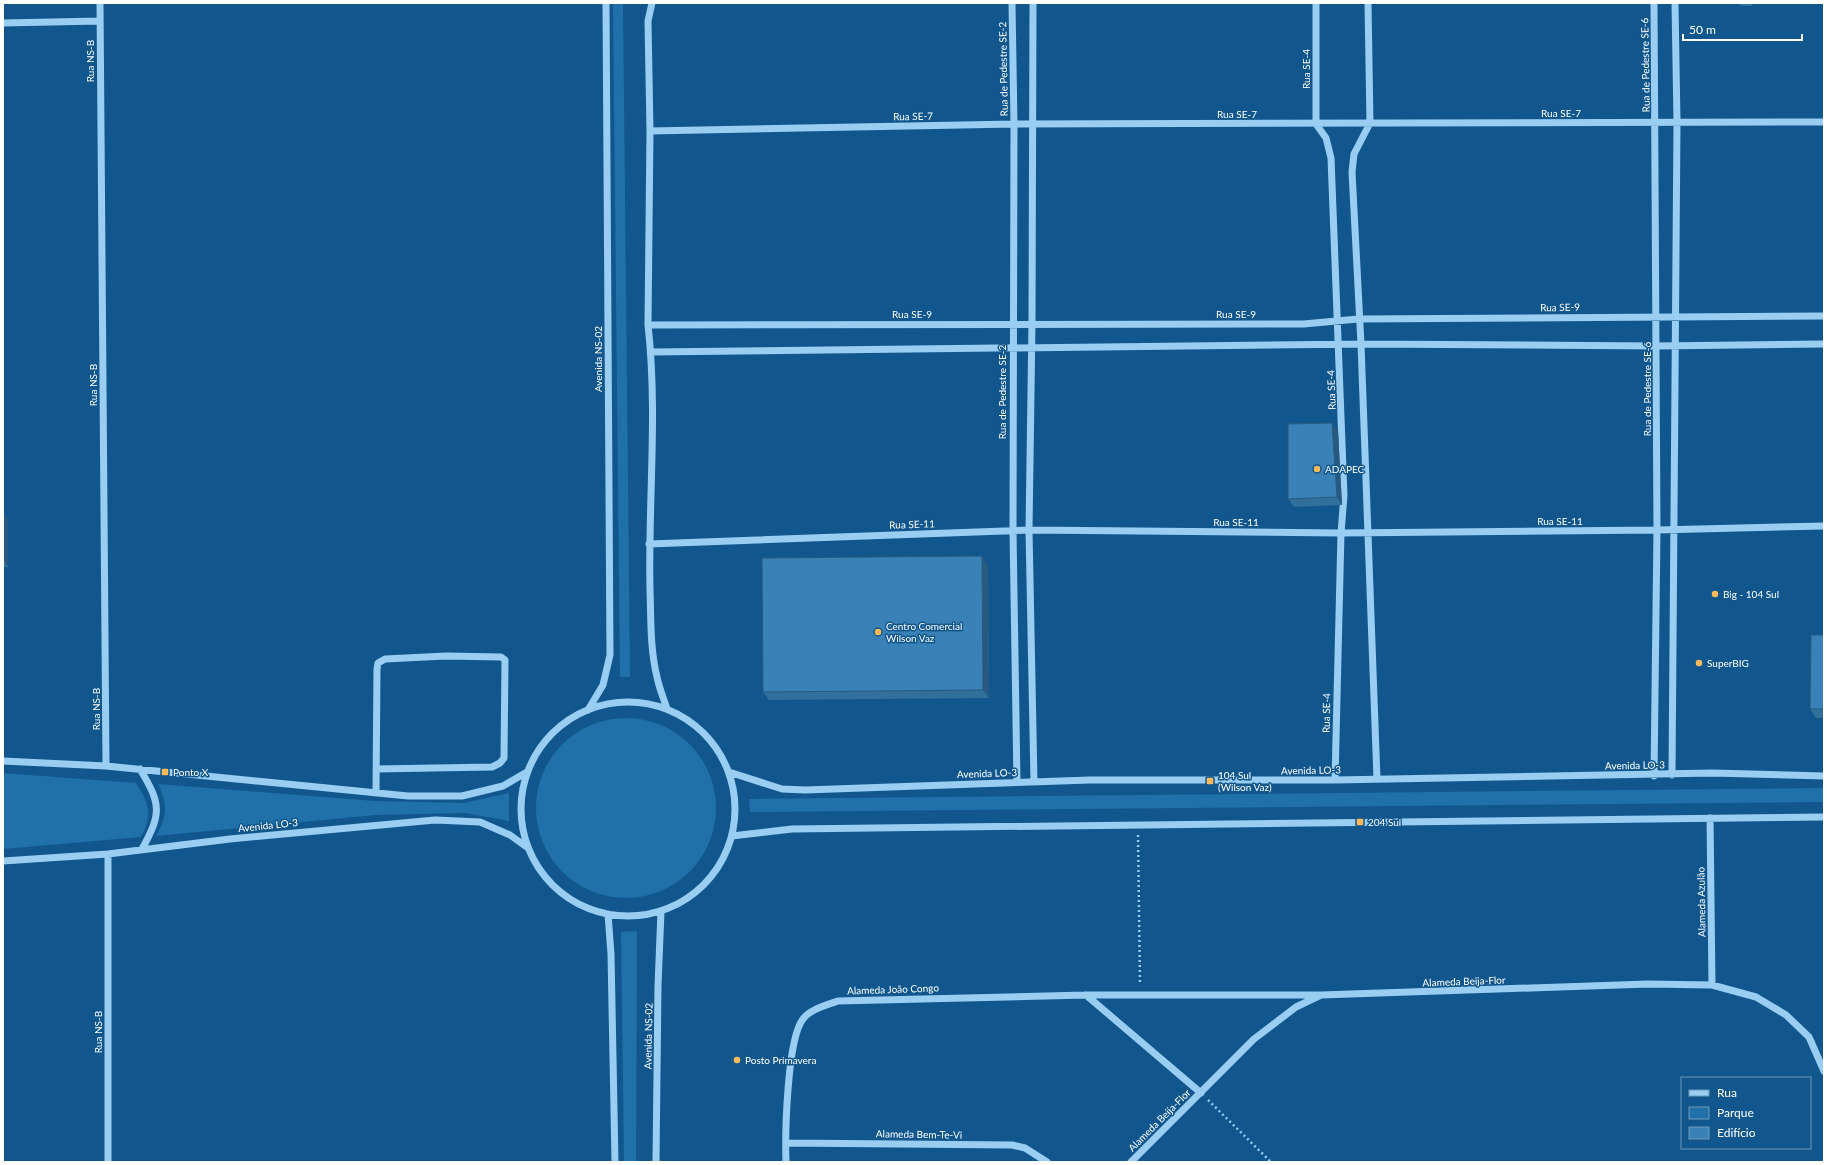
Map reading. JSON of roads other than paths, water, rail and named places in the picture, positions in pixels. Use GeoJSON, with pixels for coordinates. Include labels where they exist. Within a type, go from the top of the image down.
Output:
{"type":"FeatureCollection","features":[{"type":"Feature","properties":{"kind":"street","name":"Rua NS-B"},"geometry":{"type":"LineString","coordinates":[[100,3],[106,766]]}},
{"type":"Feature","properties":{"kind":"street","name":"Avenida NS-02"},"geometry":{"type":"LineString","coordinates":[[588,710],[603,685],[610,655],[606,3]]}},
{"type":"Feature","properties":{"kind":"street"},"geometry":{"type":"LineString","coordinates":[[652,3],[648,21],[650,131],[648,325],[651,352],[651,499],[649,544],[652,652],[657,678],[667,709]]}},
{"type":"Feature","properties":{"kind":"street","name":"Rua de Pedestre SE-2"},"geometry":{"type":"LineString","coordinates":[[1012,3],[1014,124],[1012,323],[1013,530],[1017,782]]}},
{"type":"Feature","properties":{"kind":"street"},"geometry":{"type":"LineString","coordinates":[[1033,3],[1032,323],[1030,347],[1029,530],[1034,782]]}},
{"type":"Feature","properties":{"kind":"street","name":"Rua SE-4"},"geometry":{"type":"LineString","coordinates":[[1316,3],[1316,124],[1326,138],[1331,158],[1340,345],[1344,495],[1340,533],[1335,780]]}},
{"type":"Feature","properties":{"kind":"street"},"geometry":{"type":"LineString","coordinates":[[1368,3],[1370,123],[1354,154],[1352,172],[1358,319],[1361,344],[1377,779]]}},
{"type":"Feature","properties":{"kind":"street","name":"Rua de Pedestre SE-6"},"geometry":{"type":"LineString","coordinates":[[1654,3],[1657,530],[1654,776]]}},
{"type":"Feature","properties":{"kind":"street"},"geometry":{"type":"LineString","coordinates":[[1672,775],[1677,122],[1675,3]]}},
{"type":"Feature","properties":{"kind":"street"},"geometry":{"type":"LineString","coordinates":[[3,23],[100,21]]}},
{"type":"Feature","properties":{"kind":"street","name":"Rua SE-7"},"geometry":{"type":"LineString","coordinates":[[650,131],[1014,124],[1824,122]]}},
{"type":"Feature","properties":{"kind":"street","name":"Rua SE-9"},"geometry":{"type":"LineString","coordinates":[[648,325],[1012,323],[1304,324],[1358,319],[1824,316]]}},
{"type":"Feature","properties":{"kind":"street"},"geometry":{"type":"LineString","coordinates":[[651,352],[1361,344],[1656,346],[1824,344]]}},
{"type":"Feature","properties":{"kind":"street","name":"Rua SE-11"},"geometry":{"type":"LineString","coordinates":[[649,544],[1013,530],[1340,533],[1657,530],[1824,526]]}},
{"type":"Feature","properties":{"kind":"street"},"geometry":{"type":"LineString","coordinates":[[376,769],[492,767],[500,763],[504,758],[505,660],[501,657],[446,656],[385,659],[378,663],[377,669],[376,769],[376,793]]}},
{"type":"Feature","properties":{"kind":"street"},"geometry":{"type":"LineString","coordinates":[[627,702],[667,709],[693,724],[715,745],[729,772],[736,804],[732,836],[718,869],[693,895],[661,911],[635,916],[608,914],[574,902],[546,879],[528,848],[521,823],[521,797],[527,772],[541,746],[562,724],[588,710],[627,702]]}},
{"type":"Feature","properties":{"kind":"street"},"geometry":{"type":"LineString","coordinates":[[3,761],[106,766],[408,796],[462,796],[502,786],[527,772]]}},
{"type":"Feature","properties":{"kind":"street"},"geometry":{"type":"LineString","coordinates":[[140,769],[157,806],[153,829],[142,849]]}},
{"type":"Feature","properties":{"kind":"street","name":"Avenida LO-3"},"geometry":{"type":"LineString","coordinates":[[729,772],[782,789],[805,790],[1017,782],[1654,776],[1712,773],[1824,776]]}},
{"type":"Feature","properties":{"kind":"street"},"geometry":{"type":"LineString","coordinates":[[732,836],[792,829],[1824,817]]}},
{"type":"Feature","properties":{"kind":"street","name":"Alameda Azulão"},"geometry":{"type":"LineString","coordinates":[[1710,818],[1712,985]]}},
{"type":"Feature","properties":{"kind":"street","name":"Avenida LO-3"},"geometry":{"type":"LineString","coordinates":[[3,861],[108,854],[142,849],[435,820],[480,822],[510,835],[528,848]]}},
{"type":"Feature","properties":{"kind":"street","name":"Rua NS-B"},"geometry":{"type":"LineString","coordinates":[[108,854],[108,1162]]}},
{"type":"Feature","properties":{"kind":"street","name":"Avenida NS-02"},"geometry":{"type":"LineString","coordinates":[[656,1162],[658,986],[661,911]]}},
{"type":"Feature","properties":{"kind":"street"},"geometry":{"type":"LineString","coordinates":[[608,914],[611,954],[615,1162]]}},
{"type":"Feature","properties":{"kind":"street","name":"Alameda Beija-Flor"},"geometry":{"type":"LineString","coordinates":[[1131,1162],[1254,1039],[1296,1007],[1321,995],[1648,984],[1712,985],[1756,997],[1786,1014],[1809,1037],[1824,1071]]}},
{"type":"Feature","properties":{"kind":"street"},"geometry":{"type":"LineString","coordinates":[[1086,995],[1201,1093]]}},
{"type":"Feature","properties":{"kind":"street","name":"Alameda João Congo"},"geometry":{"type":"LineString","coordinates":[[786,1162],[790,1067],[802,1020],[817,1009],[838,1001],[852,999],[1086,995],[1321,995]]}},
{"type":"Feature","properties":{"kind":"street","name":"Alameda Bem-Te-Vi"},"geometry":{"type":"LineString","coordinates":[[786,1143],[1012,1145],[1025,1148],[1047,1162]]}},
{"type":"Feature","properties":{"kind":"place","name":"ADAPEC"},"geometry":{"type":"Point","coordinates":[1317,469]}},
{"type":"Feature","properties":{"kind":"place","name":"Big - 104 Sul"},"geometry":{"type":"Point","coordinates":[1715,594]}},
{"type":"Feature","properties":{"kind":"place","name":"Centro Comercial Wilson Vaz"},"geometry":{"type":"Point","coordinates":[878,632]}},
{"type":"Feature","properties":{"kind":"place","name":"SuperBIG"},"geometry":{"type":"Point","coordinates":[1699,663]}},
{"type":"Feature","properties":{"kind":"place","name":"Ponto X"},"geometry":{"type":"Point","coordinates":[165,772]}},
{"type":"Feature","properties":{"kind":"place","name":"104 Sul (Wilson Vaz)"},"geometry":{"type":"Point","coordinates":[1210,781]}},
{"type":"Feature","properties":{"kind":"place","name":"204 Sul"},"geometry":{"type":"Point","coordinates":[1360,822]}},
{"type":"Feature","properties":{"kind":"place","name":"Posto Primavera"},"geometry":{"type":"Point","coordinates":[737,1060]}}]}
